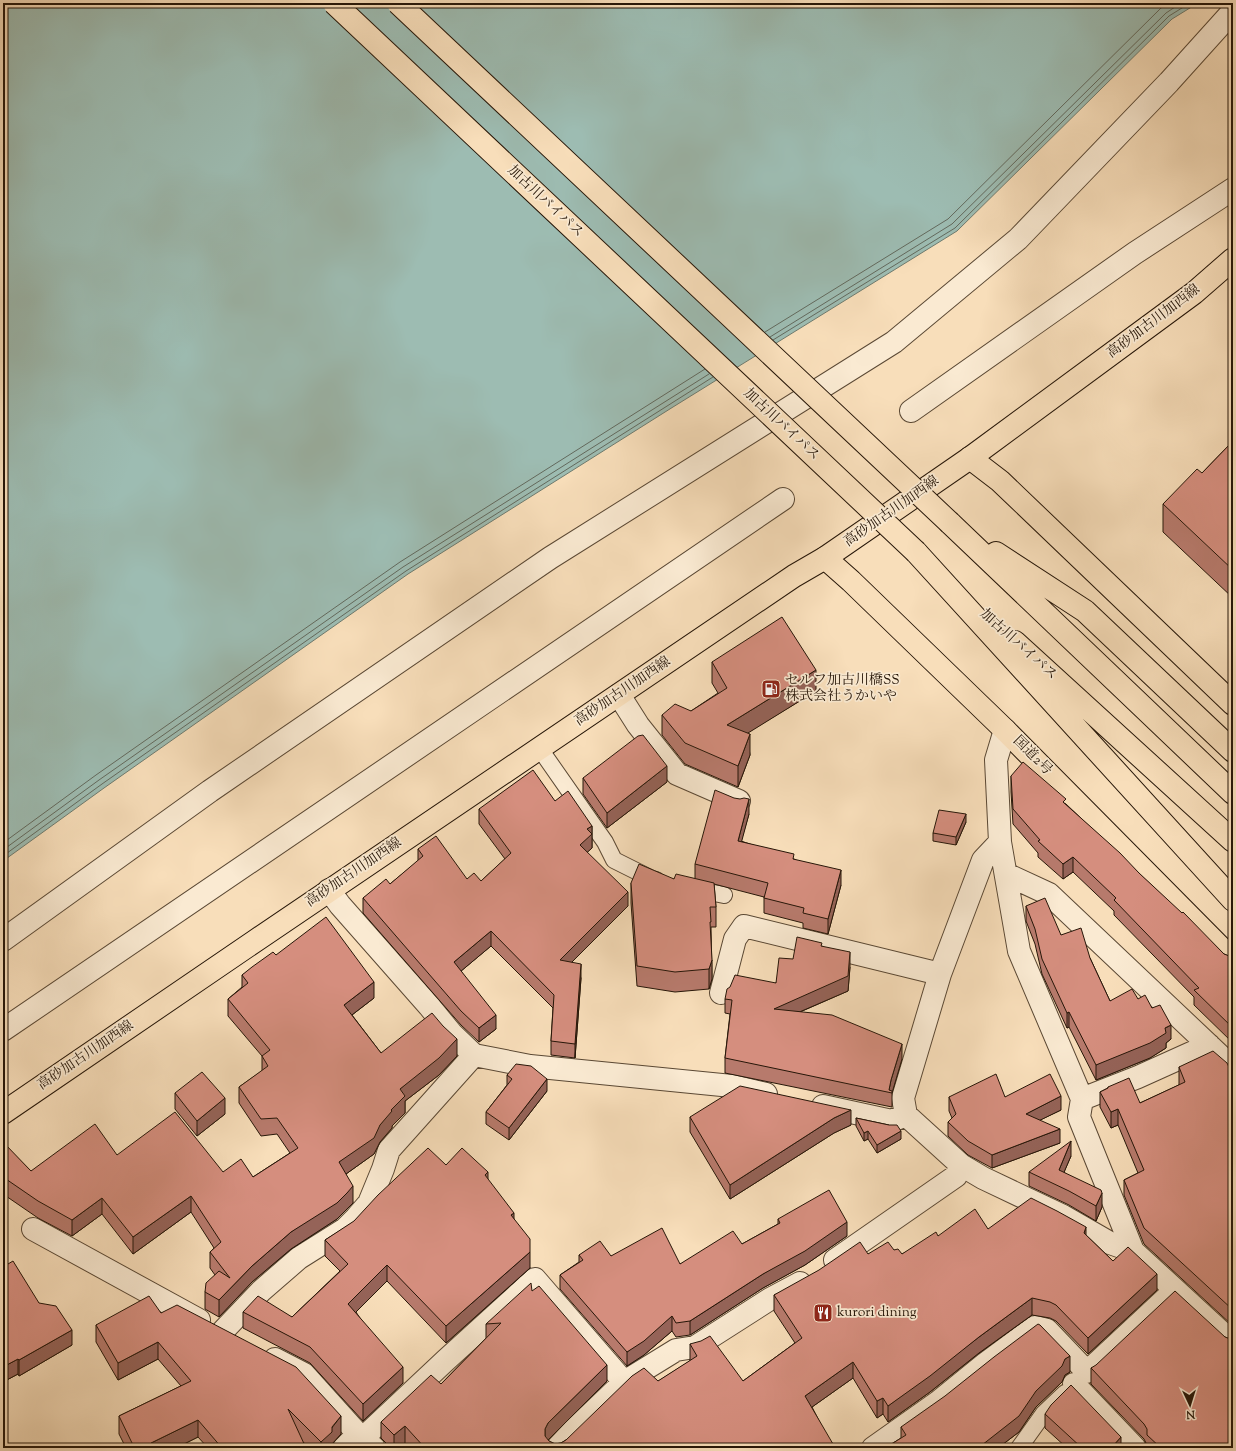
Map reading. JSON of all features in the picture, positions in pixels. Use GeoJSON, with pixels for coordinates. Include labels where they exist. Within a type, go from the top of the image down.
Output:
{"type":"FeatureCollection","features":[{"type":"Feature","properties":{"kind":"main road","name":"加古川バイパス"},"geometry":{"type":"LineString","coordinates":[[334,3],[916,552],[1233,841]]}},
{"type":"Feature","properties":{"kind":"main road"},"geometry":{"type":"LineString","coordinates":[[398,3],[950,523],[1233,793]]}},
{"type":"Feature","properties":{"kind":"main road","name":"高砂加古川加西線"},"geometry":{"type":"LineString","coordinates":[[3,1113],[329,890],[540,749],[794,576],[825,558],[970,458],[1194,293],[1233,259]]}},
{"type":"Feature","properties":{"kind":"main road"},"geometry":{"type":"LineString","coordinates":[[970,458],[1000,481],[1233,704]]}},
{"type":"Feature","properties":{"kind":"main road"},"geometry":{"type":"LineString","coordinates":[[950,523],[1085,611],[1233,751]]}},
{"type":"Feature","properties":{"kind":"main road"},"geometry":{"type":"LineString","coordinates":[[916,552],[1233,900]]}},
{"type":"Feature","properties":{"kind":"main road","name":"国道2号"},"geometry":{"type":"LineString","coordinates":[[825,558],[851,581],[1005,730],[1233,960]]}},
{"type":"Feature","properties":{"kind":"street"},"geometry":{"type":"LineString","coordinates":[[3,940],[210,791],[550,558],[894,342],[1018,239],[1169,82],[1233,11]]}},
{"type":"Feature","properties":{"kind":"street"},"geometry":{"type":"LineString","coordinates":[[911,411],[1135,253],[1233,189]]}},
{"type":"Feature","properties":{"kind":"street"},"geometry":{"type":"LineString","coordinates":[[3,1030],[783,499]]}},
{"type":"Feature","properties":{"kind":"street"},"geometry":{"type":"LineString","coordinates":[[619,695],[638,725],[677,774],[739,801]]}},
{"type":"Feature","properties":{"kind":"street"},"geometry":{"type":"LineString","coordinates":[[1005,730],[996,760],[1000,842],[1019,951],[1082,1099],[1079,1117],[1133,1251]]}},
{"type":"Feature","properties":{"kind":"street"},"geometry":{"type":"LineString","coordinates":[[1000,842],[983,860],[940,974],[903,1098],[906,1115],[961,1165],[983,1178],[1063,1216],[1110,1243],[1133,1251],[1233,1343]]}},
{"type":"Feature","properties":{"kind":"street"},"geometry":{"type":"LineString","coordinates":[[1006,874],[1049,894],[1233,1068]]}},
{"type":"Feature","properties":{"kind":"street"},"geometry":{"type":"LineString","coordinates":[[329,890],[340,905],[430,1006],[452,1034],[474,1055],[530,1066],[732,1086],[784,1098]]}},
{"type":"Feature","properties":{"kind":"street"},"geometry":{"type":"LineString","coordinates":[[721,993],[735,939],[744,926],[940,974]]}},
{"type":"Feature","properties":{"kind":"street"},"geometry":{"type":"LineString","coordinates":[[1082,1099],[1138,1077],[1209,1045]]}},
{"type":"Feature","properties":{"kind":"street"},"geometry":{"type":"LineString","coordinates":[[222,1332],[261,1291],[294,1263],[345,1229],[356,1218],[369,1203],[389,1150],[474,1055]]}},
{"type":"Feature","properties":{"kind":"street"},"geometry":{"type":"LineString","coordinates":[[807,1103],[892,1122],[906,1115]]}},
{"type":"Feature","properties":{"kind":"street"},"geometry":{"type":"LineString","coordinates":[[557,1448],[624,1382],[676,1350],[695,1347],[770,1298],[812,1276],[956,1176],[961,1165]]}},
{"type":"Feature","properties":{"kind":"street"},"geometry":{"type":"LineString","coordinates":[[33,1229],[222,1332],[304,1374],[360,1442],[451,1355],[535,1279],[624,1382]]}},
{"type":"Feature","properties":{"kind":"street"},"geometry":{"type":"LineString","coordinates":[[1080,1378],[1175,1290]]}},
{"type":"Feature","properties":{"kind":"street"},"geometry":{"type":"LineString","coordinates":[[873,1448],[938,1402],[986,1363],[1035,1327],[1047,1330],[1080,1378],[1135,1448]]}},
{"type":"Feature","properties":{"kind":"lane"},"geometry":{"type":"LineString","coordinates":[[540,749],[605,842],[614,860],[652,879],[724,895]]}},
{"type":"Feature","properties":{"kind":"lane"},"geometry":{"type":"LineString","coordinates":[[1019,1448],[1044,1413],[1080,1378]]}},
{"type":"Feature","properties":{"kind":"water"},"geometry":{"type":"Polygon","coordinates":[[[3,3],[1198,3],[1172,19],[957,231],[673,407],[408,574],[3,861],[3,3]]]}},
{"type":"Feature","properties":{"kind":"building"},"geometry":{"type":"Polygon","coordinates":[[[1233,441],[1233,570],[1163,504],[1197,469],[1202,473],[1233,441]]]}},
{"type":"Feature","properties":{"kind":"building"},"geometry":{"type":"Polygon","coordinates":[[[782,617],[816,670],[727,725],[750,734],[738,766],[685,743],[662,715],[675,704],[691,711],[727,688],[712,662],[782,617]]]}},
{"type":"Feature","properties":{"kind":"building"},"geometry":{"type":"Polygon","coordinates":[[[643,735],[667,766],[607,813],[583,778],[638,736],[643,735]]]}},
{"type":"Feature","properties":{"kind":"building"},"geometry":{"type":"Polygon","coordinates":[[[1023,762],[1066,799],[1063,802],[1120,853],[1182,913],[1183,912],[1224,954],[1233,958],[1233,1028],[1194,990],[1199,988],[1114,900],[1116,898],[1073,857],[1063,864],[1038,841],[1040,840],[1013,809],[1011,776],[1023,762]]]}},
{"type":"Feature","properties":{"kind":"building"},"geometry":{"type":"Polygon","coordinates":[[[533,770],[555,801],[568,791],[592,826],[587,829],[592,834],[580,845],[628,892],[560,960],[581,964],[575,1044],[551,1041],[554,995],[491,931],[454,962],[496,1015],[479,1028],[461,1011],[363,898],[386,879],[390,884],[423,856],[418,849],[436,836],[467,879],[474,873],[481,881],[511,853],[479,809],[533,770]]]}},
{"type":"Feature","properties":{"kind":"building"},"geometry":{"type":"Polygon","coordinates":[[[715,790],[734,798],[749,799],[738,841],[794,854],[793,859],[841,870],[828,919],[803,913],[804,908],[764,898],[768,883],[695,864],[715,790]]]}},
{"type":"Feature","properties":{"kind":"building"},"geometry":{"type":"Polygon","coordinates":[[[939,810],[966,814],[956,837],[933,833],[939,810]]]}},
{"type":"Feature","properties":{"kind":"building"},"geometry":{"type":"Polygon","coordinates":[[[639,864],[674,879],[676,874],[714,883],[716,907],[710,907],[712,960],[709,969],[675,972],[637,966],[631,883],[639,864]]]}},
{"type":"Feature","properties":{"kind":"building"},"geometry":{"type":"Polygon","coordinates":[[[1045,898],[1061,935],[1081,928],[1090,958],[1110,1001],[1132,989],[1138,999],[1145,995],[1152,1008],[1160,1005],[1171,1025],[1165,1028],[1166,1033],[1150,1043],[1096,1065],[1069,1012],[1067,1013],[1042,959],[1035,929],[1026,906],[1045,898]]]}},
{"type":"Feature","properties":{"kind":"building"},"geometry":{"type":"Polygon","coordinates":[[[326,917],[374,982],[344,1005],[381,1053],[432,1013],[457,1039],[439,1058],[400,1089],[405,1096],[391,1110],[392,1111],[380,1125],[374,1138],[339,1162],[353,1186],[347,1193],[337,1203],[291,1232],[252,1266],[219,1300],[205,1292],[206,1283],[219,1271],[230,1278],[210,1252],[221,1242],[191,1196],[133,1237],[102,1198],[72,1220],[38,1201],[3,1177],[4,1143],[31,1171],[95,1124],[117,1155],[175,1112],[223,1172],[241,1159],[253,1177],[298,1148],[277,1118],[261,1119],[239,1087],[268,1066],[262,1056],[270,1050],[228,999],[248,983],[242,975],[273,952],[276,955],[326,917]]]}},
{"type":"Feature","properties":{"kind":"building"},"geometry":{"type":"Polygon","coordinates":[[[797,937],[822,943],[821,946],[850,952],[848,976],[774,1009],[832,1015],[902,1044],[891,1080],[889,1090],[892,1091],[892,1093],[725,1058],[732,1000],[725,999],[727,989],[730,987],[735,975],[776,983],[779,958],[793,959],[797,937]]]}},
{"type":"Feature","properties":{"kind":"building"},"geometry":{"type":"Polygon","coordinates":[[[1213,1051],[1227,1063],[1233,1075],[1233,1310],[1144,1228],[1124,1180],[1144,1170],[1118,1109],[1111,1112],[1100,1092],[1129,1078],[1140,1103],[1185,1082],[1179,1067],[1213,1051]]]}},
{"type":"Feature","properties":{"kind":"building"},"geometry":{"type":"Polygon","coordinates":[[[516,1064],[531,1066],[547,1079],[509,1128],[486,1112],[512,1079],[507,1075],[516,1064]]]}},
{"type":"Feature","properties":{"kind":"building"},"geometry":{"type":"Polygon","coordinates":[[[202,1072],[225,1098],[197,1121],[175,1093],[202,1072]]]}},
{"type":"Feature","properties":{"kind":"building"},"geometry":{"type":"Polygon","coordinates":[[[996,1074],[1005,1097],[1050,1074],[1061,1096],[1026,1114],[1060,1129],[992,1155],[968,1141],[948,1122],[956,1114],[949,1097],[996,1074]]]}},
{"type":"Feature","properties":{"kind":"building"},"geometry":{"type":"Polygon","coordinates":[[[740,1086],[851,1110],[834,1118],[730,1185],[690,1117],[740,1086]]]}},
{"type":"Feature","properties":{"kind":"building"},"geometry":{"type":"Polygon","coordinates":[[[856,1118],[889,1125],[897,1125],[901,1131],[877,1145],[868,1131],[864,1133],[856,1118]]]}},
{"type":"Feature","properties":{"kind":"building"},"geometry":{"type":"Polygon","coordinates":[[[1071,1141],[1059,1170],[1101,1190],[1102,1193],[1096,1206],[1029,1172],[1071,1141]]]}},
{"type":"Feature","properties":{"kind":"building"},"geometry":{"type":"Polygon","coordinates":[[[428,1148],[446,1165],[462,1148],[488,1172],[485,1175],[514,1213],[511,1215],[530,1239],[530,1252],[446,1326],[387,1265],[348,1304],[403,1367],[363,1404],[310,1347],[243,1312],[258,1296],[292,1317],[348,1264],[325,1240],[354,1221],[378,1195],[428,1148]]]}},
{"type":"Feature","properties":{"kind":"building"},"geometry":{"type":"Polygon","coordinates":[[[829,1190],[847,1222],[805,1251],[763,1274],[690,1321],[676,1323],[672,1316],[644,1341],[627,1352],[560,1275],[583,1260],[579,1255],[600,1241],[611,1256],[662,1228],[680,1264],[733,1231],[742,1244],[780,1223],[778,1219],[829,1190]]]}},
{"type":"Feature","properties":{"kind":"building"},"geometry":{"type":"Polygon","coordinates":[[[1031,1198],[1086,1227],[1084,1233],[1113,1261],[1128,1247],[1157,1274],[1088,1338],[1056,1305],[1032,1298],[979,1337],[930,1376],[888,1406],[883,1398],[877,1401],[853,1362],[805,1396],[833,1444],[825,1448],[425,1448],[405,1426],[394,1435],[381,1422],[431,1375],[441,1384],[501,1323],[486,1324],[531,1283],[532,1291],[539,1286],[607,1365],[548,1423],[545,1429],[545,1436],[549,1441],[555,1444],[566,1440],[632,1376],[644,1368],[658,1381],[697,1356],[690,1344],[701,1341],[710,1336],[743,1381],[802,1338],[774,1295],[819,1270],[860,1242],[868,1254],[888,1242],[894,1250],[898,1249],[902,1254],[936,1232],[938,1236],[975,1209],[988,1229],[1031,1198]]]}},
{"type":"Feature","properties":{"kind":"building"},"geometry":{"type":"Polygon","coordinates":[[[13,1261],[39,1303],[56,1306],[72,1330],[19,1360],[18,1359],[3,1367],[3,1267],[13,1261]]]}},
{"type":"Feature","properties":{"kind":"building"},"geometry":{"type":"Polygon","coordinates":[[[1175,1291],[1225,1337],[1233,1339],[1233,1448],[1161,1448],[1147,1435],[1147,1429],[1144,1424],[1091,1368],[1175,1291]]]}},
{"type":"Feature","properties":{"kind":"building"},"geometry":{"type":"Polygon","coordinates":[[[149,1296],[161,1313],[177,1305],[296,1367],[341,1416],[332,1427],[332,1432],[321,1442],[288,1409],[306,1448],[222,1448],[198,1420],[151,1443],[154,1448],[128,1448],[133,1445],[119,1416],[191,1381],[158,1342],[118,1363],[96,1325],[149,1296]]]}},
{"type":"Feature","properties":{"kind":"building"},"geometry":{"type":"Polygon","coordinates":[[[1038,1324],[1070,1356],[1065,1359],[1062,1366],[1036,1391],[1019,1416],[982,1445],[985,1448],[885,1448],[906,1435],[901,1427],[945,1396],[1038,1324]]]}},
{"type":"Feature","properties":{"kind":"building"},"geometry":{"type":"Polygon","coordinates":[[[1071,1385],[1121,1437],[1111,1448],[1082,1448],[1045,1414],[1051,1405],[1071,1385]]]}},
{"type":"Feature","properties":{"kind":"place","name":"セルフ加古川橋SS 株式会社うかいや"},"geometry":{"type":"Point","coordinates":[771,689]}},
{"type":"Feature","properties":{"kind":"place","name":"kurori dining"},"geometry":{"type":"Point","coordinates":[823,1313]}}]}
